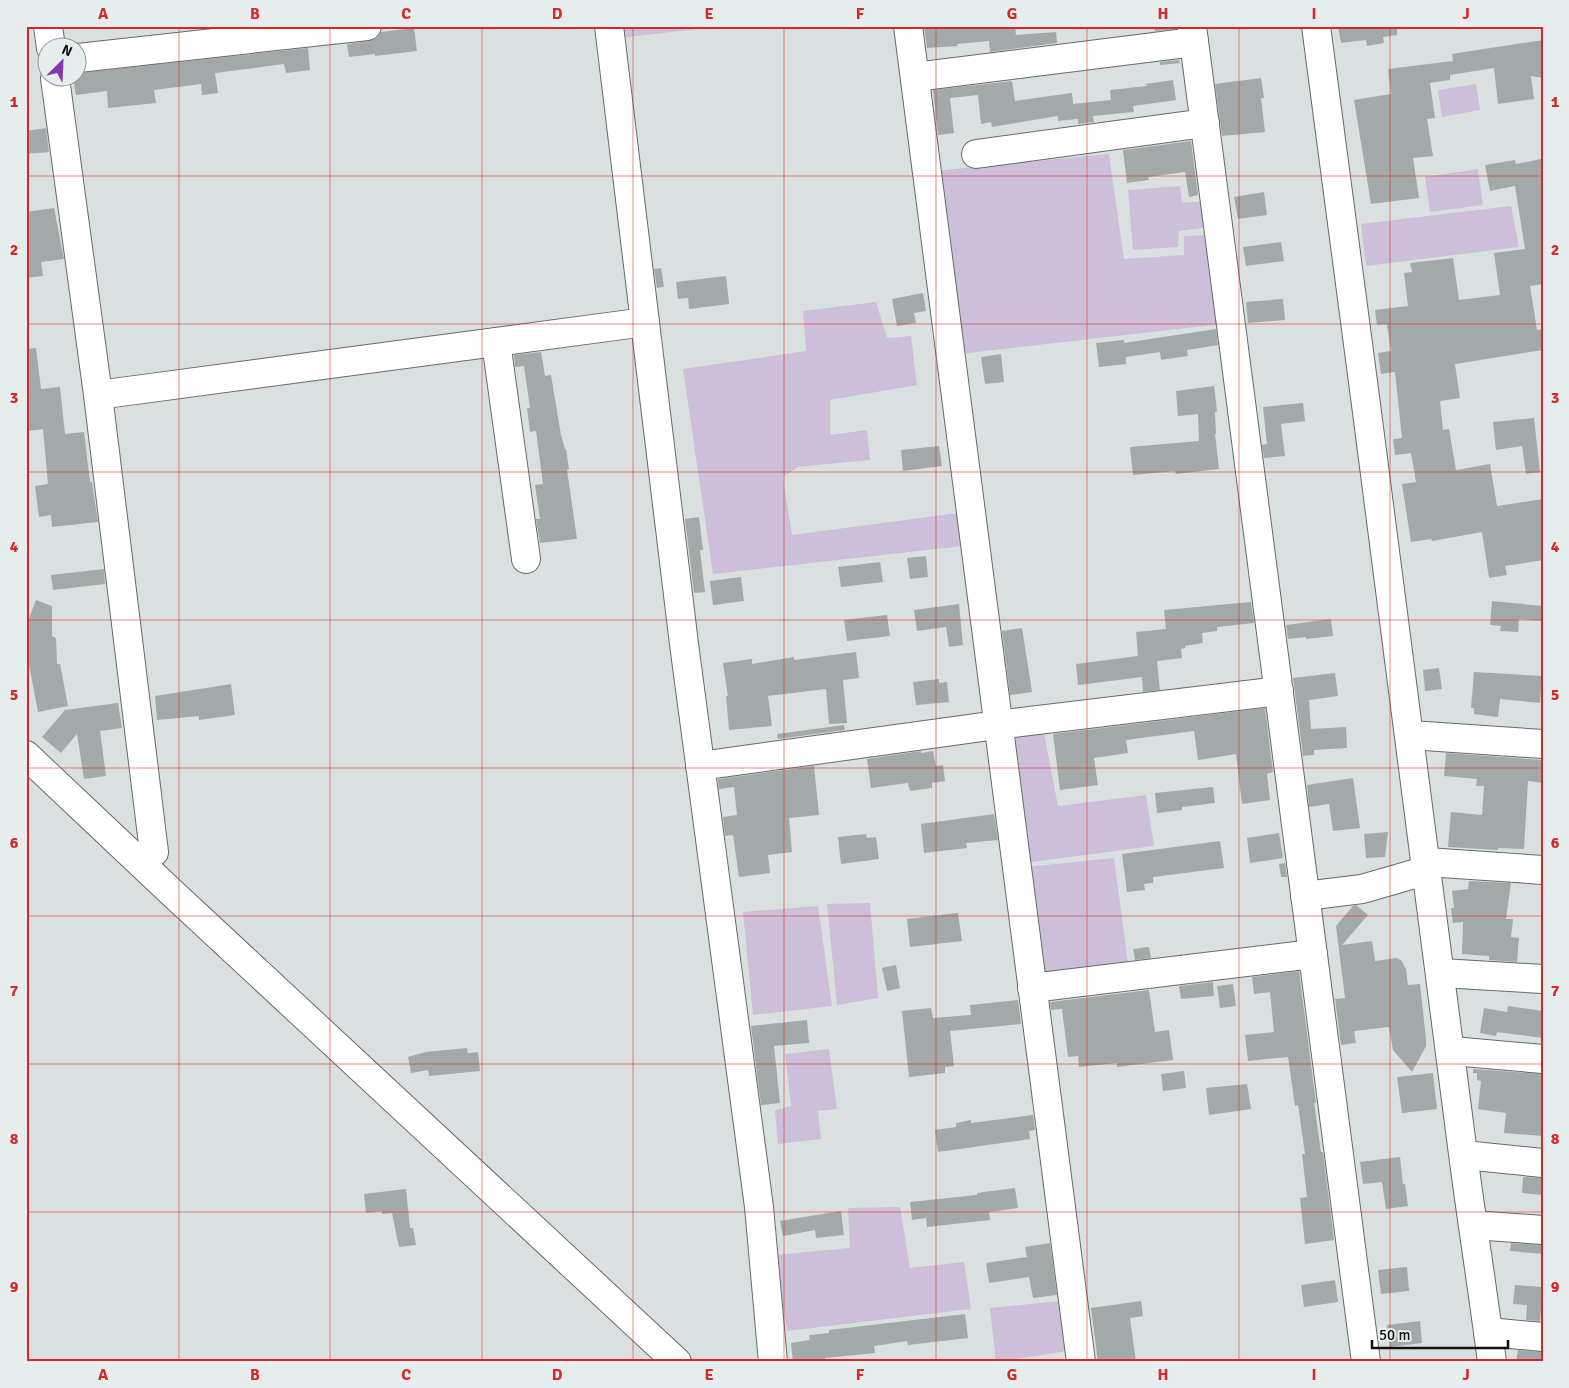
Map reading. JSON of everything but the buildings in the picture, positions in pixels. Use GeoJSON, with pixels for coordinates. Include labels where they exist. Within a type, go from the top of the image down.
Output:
{"type":"FeatureCollection","features":[{"type":"Feature","properties":{"kind":"street"},"geometry":{"type":"LineString","coordinates":[[88,57],[367,26]]}},
{"type":"Feature","properties":{"kind":"street"},"geometry":{"type":"LineString","coordinates":[[609,26],[684,644],[759,1207],[773,1362]]}},
{"type":"Feature","properties":{"kind":"street"},"geometry":{"type":"LineString","coordinates":[[908,26],[997,725],[1081,1362]]}},
{"type":"Feature","properties":{"kind":"street"},"geometry":{"type":"LineString","coordinates":[[1316,26],[1492,1362]]}},
{"type":"Feature","properties":{"kind":"street"},"geometry":{"type":"LineString","coordinates":[[915,77],[1194,34],[1366,1362]]}},
{"type":"Feature","properties":{"kind":"street"},"geometry":{"type":"LineString","coordinates":[[56,88],[98,395],[154,852],[142,863]]}},
{"type":"Feature","properties":{"kind":"street"},"geometry":{"type":"LineString","coordinates":[[976,154],[1205,123]]}},
{"type":"Feature","properties":{"kind":"street"},"geometry":{"type":"LineString","coordinates":[[98,395],[645,322]]}},
{"type":"Feature","properties":{"kind":"street"},"geometry":{"type":"LineString","coordinates":[[496,342],[526,559]]}},
{"type":"Feature","properties":{"kind":"street"},"geometry":{"type":"LineString","coordinates":[[700,766],[997,725],[1279,691]]}},
{"type":"Feature","properties":{"kind":"street"},"geometry":{"type":"LineString","coordinates":[[1410,735],[1543,744]]}},
{"type":"Feature","properties":{"kind":"street"},"geometry":{"type":"LineString","coordinates":[[26,755],[677,1362]]}},
{"type":"Feature","properties":{"kind":"street"},"geometry":{"type":"LineString","coordinates":[[1305,896],[1362,889],[1428,866],[1543,870]]}},
{"type":"Feature","properties":{"kind":"street"},"geometry":{"type":"LineString","coordinates":[[1032,988],[1313,954]]}},
{"type":"Feature","properties":{"kind":"street"},"geometry":{"type":"LineString","coordinates":[[1441,973],[1543,979]]}},
{"type":"Feature","properties":{"kind":"street"},"geometry":{"type":"LineString","coordinates":[[1452,1051],[1543,1059]]}},
{"type":"Feature","properties":{"kind":"street"},"geometry":{"type":"LineString","coordinates":[[1464,1155],[1543,1163]]}},
{"type":"Feature","properties":{"kind":"street"},"geometry":{"type":"LineString","coordinates":[[1473,1225],[1543,1230]]}},
{"type":"Feature","properties":{"kind":"street"},"geometry":{"type":"LineString","coordinates":[[1488,1332],[1543,1338]]}},
{"type":"Feature","properties":{"kind":"shaded area"},"geometry":{"type":"Polygon","coordinates":[[[617,26],[725,26],[619,38],[617,26]]]}},
{"type":"Feature","properties":{"kind":"shaded area"},"geometry":{"type":"Polygon","coordinates":[[[1476,84],[1480,110],[1442,117],[1438,90],[1476,84]]]}},
{"type":"Feature","properties":{"kind":"shaded area"},"geometry":{"type":"Polygon","coordinates":[[[1109,154],[1124,259],[1184,255],[1184,236],[1209,235],[1222,324],[960,354],[935,171],[1109,154]]]}},
{"type":"Feature","properties":{"kind":"shaded area"},"geometry":{"type":"Polygon","coordinates":[[[1478,169],[1483,205],[1430,212],[1425,177],[1478,169]]]}},
{"type":"Feature","properties":{"kind":"shaded area"},"geometry":{"type":"Polygon","coordinates":[[[1180,186],[1182,203],[1205,201],[1208,227],[1179,231],[1178,247],[1133,250],[1128,190],[1180,186]]]}},
{"type":"Feature","properties":{"kind":"shaded area"},"geometry":{"type":"Polygon","coordinates":[[[1511,206],[1519,247],[1366,266],[1361,224],[1511,206]]]}},
{"type":"Feature","properties":{"kind":"shaded area"},"geometry":{"type":"Polygon","coordinates":[[[876,302],[887,338],[911,336],[917,385],[830,400],[830,435],[867,430],[870,460],[798,467],[783,477],[792,535],[958,513],[963,546],[713,574],[683,369],[806,351],[803,311],[876,302]]]}},
{"type":"Feature","properties":{"kind":"shaded area"},"geometry":{"type":"Polygon","coordinates":[[[1043,728],[1058,806],[1146,795],[1154,846],[1024,863],[1005,734],[1043,728]]]}},
{"type":"Feature","properties":{"kind":"shaded area"},"geometry":{"type":"Polygon","coordinates":[[[1114,858],[1129,971],[1039,981],[1026,867],[1114,858]]]}},
{"type":"Feature","properties":{"kind":"shaded area"},"geometry":{"type":"Polygon","coordinates":[[[870,903],[878,998],[837,1005],[827,904],[870,903]]]}},
{"type":"Feature","properties":{"kind":"shaded area"},"geometry":{"type":"Polygon","coordinates":[[[818,906],[832,1006],[753,1015],[743,912],[818,906]]]}},
{"type":"Feature","properties":{"kind":"shaded area"},"geometry":{"type":"Polygon","coordinates":[[[829,1049],[837,1109],[818,1111],[821,1139],[778,1144],[775,1110],[791,1106],[785,1054],[829,1049]]]}},
{"type":"Feature","properties":{"kind":"shaded area"},"geometry":{"type":"Polygon","coordinates":[[[900,1207],[910,1268],[964,1262],[971,1309],[787,1331],[775,1255],[850,1248],[848,1208],[900,1207]]]}},
{"type":"Feature","properties":{"kind":"shaded area"},"geometry":{"type":"Polygon","coordinates":[[[1060,1301],[1067,1351],[996,1362],[990,1308],[1060,1301]]]}}]}
